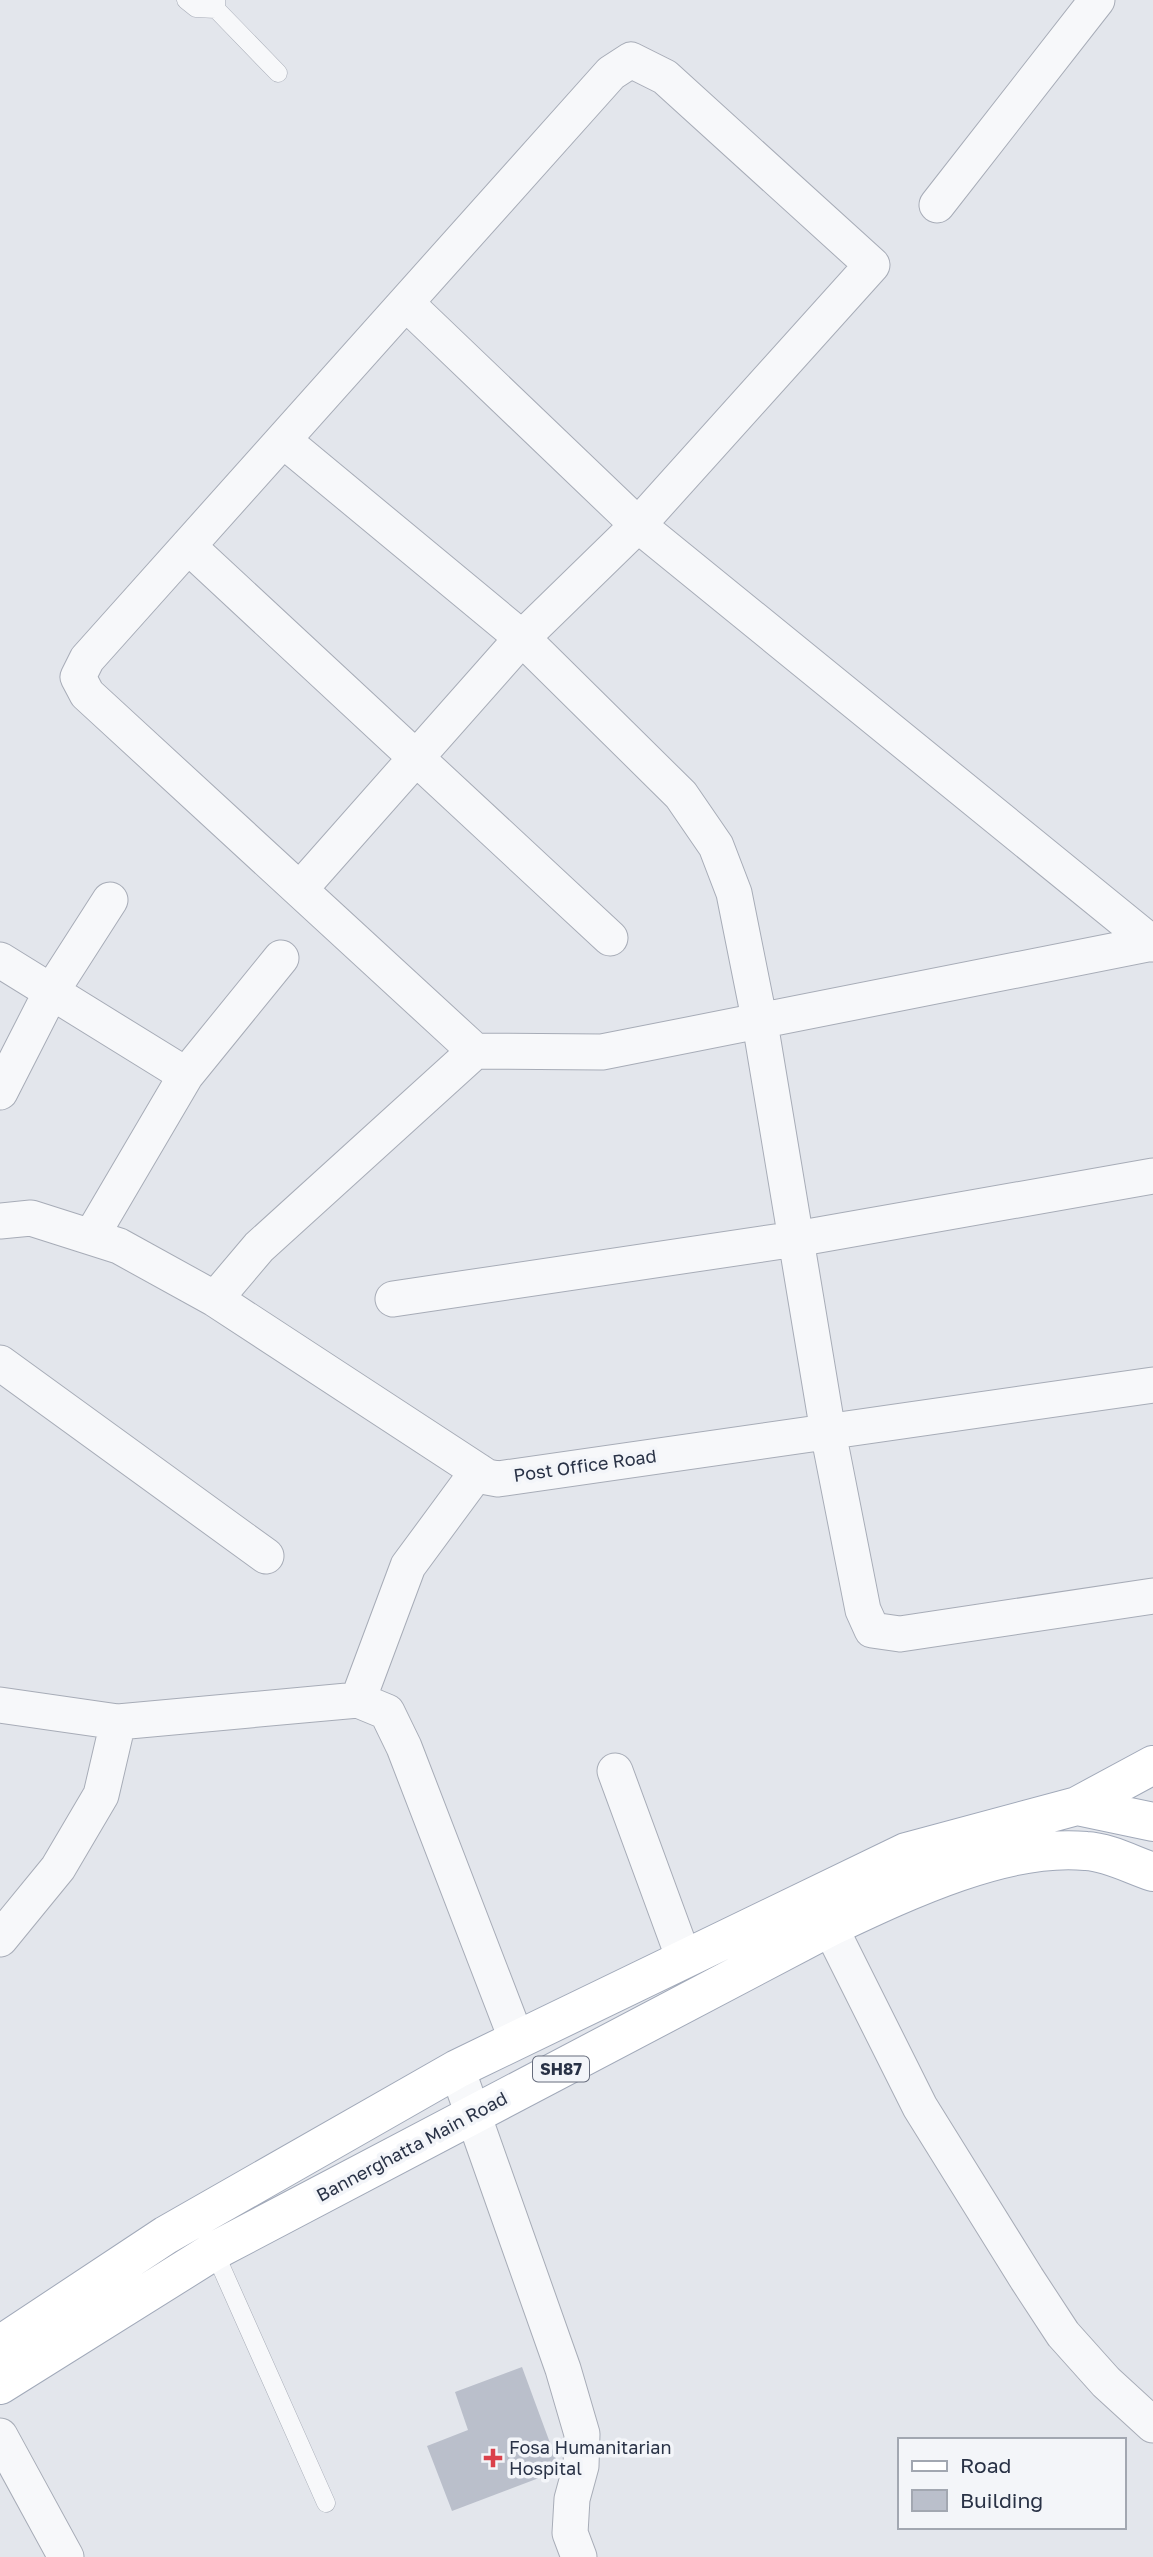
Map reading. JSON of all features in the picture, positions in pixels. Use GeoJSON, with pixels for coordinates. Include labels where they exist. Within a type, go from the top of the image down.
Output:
{"type":"FeatureCollection","features":[{"type":"Feature","properties":{"kind":"main road"},"geometry":{"type":"LineString","coordinates":[[1077,1806],[1153,1765]]}},
{"type":"Feature","properties":{"kind":"main road","name":"SH87"},"geometry":{"type":"LineString","coordinates":[[0,2345],[166,2235],[457,2069],[516,2038],[906,1852],[1077,1806],[1153,1822]]}},
{"type":"Feature","properties":{"kind":"main road","name":"Bannerghatta Main Road"},"geometry":{"type":"LineString","coordinates":[[0,2385],[214,2251],[830,1927],[903,1893],[1021,1853],[1088,1850],[1153,1872]]}},
{"type":"Feature","properties":{"kind":"street"},"geometry":{"type":"LineString","coordinates":[[937,205],[1097,0]]}},
{"type":"Feature","properties":{"kind":"street"},"geometry":{"type":"LineString","coordinates":[[300,889],[522,638],[638,525],[872,265],[665,78],[631,60],[611,73],[87,659],[78,677],[87,694],[475,1051],[603,1052],[1153,944]]}},
{"type":"Feature","properties":{"kind":"street"},"geometry":{"type":"LineString","coordinates":[[407,304],[638,525],[1153,944]]}},
{"type":"Feature","properties":{"kind":"street"},"geometry":{"type":"LineString","coordinates":[[283,440],[522,638],[681,795],[716,846],[734,892],[760,1023],[828,1432],[863,1610],[872,1630],[901,1634],[1153,1596]]}},
{"type":"Feature","properties":{"kind":"street"},"geometry":{"type":"LineString","coordinates":[[188,546],[610,938]]}},
{"type":"Feature","properties":{"kind":"street"},"geometry":{"type":"LineString","coordinates":[[0,1092],[51,992],[110,900]]}},
{"type":"Feature","properties":{"kind":"street"},"geometry":{"type":"LineString","coordinates":[[92,1235],[186,1075],[281,958]]}},
{"type":"Feature","properties":{"kind":"street"},"geometry":{"type":"LineString","coordinates":[[0,960],[186,1075]]}},
{"type":"Feature","properties":{"kind":"street"},"geometry":{"type":"LineString","coordinates":[[215,1299],[260,1247],[475,1051]]}},
{"type":"Feature","properties":{"kind":"street"},"geometry":{"type":"LineString","coordinates":[[393,1299],[796,1238],[1153,1176]]}},
{"type":"Feature","properties":{"kind":"street","name":"Post Office Road"},"geometry":{"type":"LineString","coordinates":[[0,1221],[31,1218],[92,1235],[119,1246],[215,1299],[478,1471],[498,1479],[1153,1385]]}},
{"type":"Feature","properties":{"kind":"street"},"geometry":{"type":"LineString","coordinates":[[0,1363],[266,1556]]}},
{"type":"Feature","properties":{"kind":"street"},"geometry":{"type":"LineString","coordinates":[[359,1700],[408,1566],[478,1471]]}},
{"type":"Feature","properties":{"kind":"street"},"geometry":{"type":"LineString","coordinates":[[0,1705],[118,1722],[359,1700],[387,1712],[404,1746],[516,2038]]}},
{"type":"Feature","properties":{"kind":"street"},"geometry":{"type":"LineString","coordinates":[[0,1938],[58,1868],[101,1795],[118,1722]]}},
{"type":"Feature","properties":{"kind":"street"},"geometry":{"type":"LineString","coordinates":[[615,1771],[684,1959]]}},
{"type":"Feature","properties":{"kind":"street"},"geometry":{"type":"LineString","coordinates":[[830,1927],[920,2107],[1034,2290],[1063,2334],[1106,2382],[1153,2424]]}},
{"type":"Feature","properties":{"kind":"street"},"geometry":{"type":"LineString","coordinates":[[457,2069],[582,2434],[581,2466],[572,2499],[570,2532],[579,2557]]}},
{"type":"Feature","properties":{"kind":"street"},"geometry":{"type":"LineString","coordinates":[[0,2436],[66,2557]]}},
{"type":"Feature","properties":{"kind":"lane"},"geometry":{"type":"LineString","coordinates":[[186,0],[196,8],[216,4],[278,73]]}},
{"type":"Feature","properties":{"kind":"lane"},"geometry":{"type":"LineString","coordinates":[[214,2251],[326,2503]]}},
{"type":"Feature","properties":{"kind":"building"},"geometry":{"type":"Polygon","coordinates":[[[522,2367],[560,2470],[452,2511],[427,2446],[468,2430],[455,2392],[522,2367]]]}},
{"type":"Feature","properties":{"kind":"place","name":"Fosa Humanitarian Hospital"},"geometry":{"type":"Point","coordinates":[493,2458]}}]}
